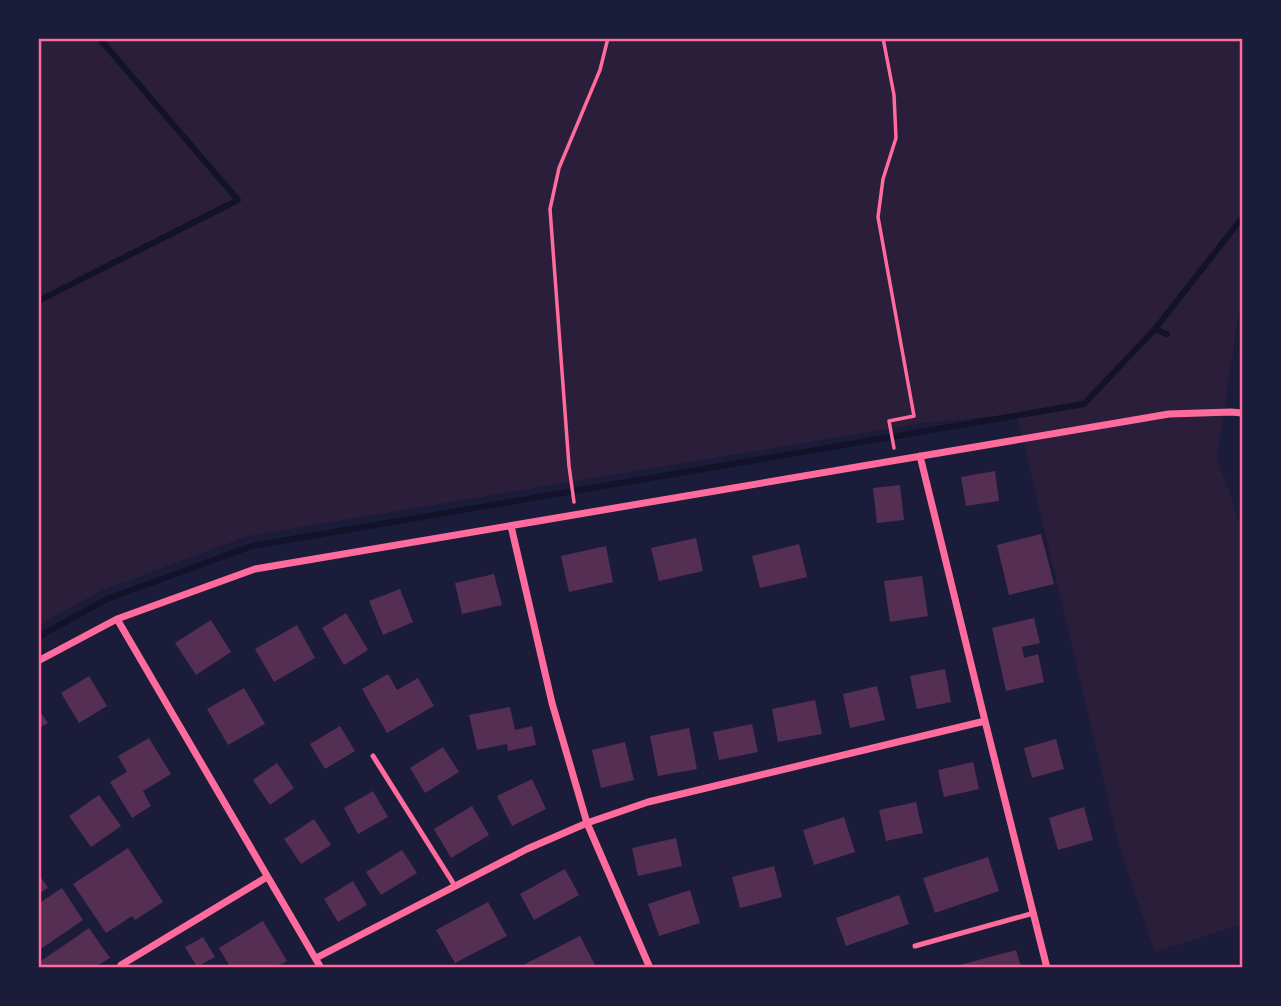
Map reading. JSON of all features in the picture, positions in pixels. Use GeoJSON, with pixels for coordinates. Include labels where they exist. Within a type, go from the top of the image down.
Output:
{"type":"FeatureCollection","features":[{"type":"Feature","properties":{"kind":"street"},"geometry":{"type":"LineString","coordinates":[[38,661],[117,619],[256,569],[1048,433],[1169,414],[1242,414]]}},
{"type":"Feature","properties":{"kind":"street"},"geometry":{"type":"LineString","coordinates":[[920,457],[1047,968]]}},
{"type":"Feature","properties":{"kind":"street"},"geometry":{"type":"LineString","coordinates":[[511,526],[552,703],[587,823],[650,968]]}},
{"type":"Feature","properties":{"kind":"street"},"geometry":{"type":"LineString","coordinates":[[117,619],[321,968]]}},
{"type":"Feature","properties":{"kind":"street"},"geometry":{"type":"LineString","coordinates":[[316,958],[527,849],[587,823],[648,802],[985,721]]}},
{"type":"Feature","properties":{"kind":"street"},"geometry":{"type":"LineString","coordinates":[[121,965],[267,877]]}},
{"type":"Feature","properties":{"kind":"lane"},"geometry":{"type":"LineString","coordinates":[[373,756],[455,886]]}},
{"type":"Feature","properties":{"kind":"lane"},"geometry":{"type":"LineString","coordinates":[[915,946],[1034,913]]}},
{"type":"Feature","properties":{"kind":"path"},"geometry":{"type":"LineString","coordinates":[[575,515],[550,209],[559,168],[600,70],[608,38]]}},
{"type":"Feature","properties":{"kind":"path"},"geometry":{"type":"LineString","coordinates":[[883,38],[894,95],[896,138],[883,179],[878,217],[914,416],[889,421],[897,460]]}},
{"type":"Feature","properties":{"kind":"shaded area"},"geometry":{"type":"Polygon","coordinates":[[[39,39],[1242,39],[1242,291],[1217,457],[1242,530],[1242,924],[1155,952],[1121,853],[1017,414],[923,423],[248,536],[100,591],[39,625],[39,39]]]}},
{"type":"Feature","properties":{"kind":"building"},"geometry":{"type":"Polygon","coordinates":[[[995,471],[999,501],[966,506],[961,477],[995,471]]]}},
{"type":"Feature","properties":{"kind":"building"},"geometry":{"type":"Polygon","coordinates":[[[900,485],[904,520],[877,523],[873,488],[900,485]]]}},
{"type":"Feature","properties":{"kind":"building"},"geometry":{"type":"Polygon","coordinates":[[[1041,534],[1054,584],[1009,595],[997,545],[1041,534]]]}},
{"type":"Feature","properties":{"kind":"building"},"geometry":{"type":"Polygon","coordinates":[[[696,538],[703,571],[659,581],[651,548],[696,538]]]}},
{"type":"Feature","properties":{"kind":"building"},"geometry":{"type":"Polygon","coordinates":[[[799,544],[807,577],[760,588],[752,556],[799,544]]]}},
{"type":"Feature","properties":{"kind":"building"},"geometry":{"type":"Polygon","coordinates":[[[606,546],[613,582],[569,592],[561,556],[606,546]]]}},
{"type":"Feature","properties":{"kind":"building"},"geometry":{"type":"Polygon","coordinates":[[[494,574],[502,605],[462,614],[455,583],[494,574]]]}},
{"type":"Feature","properties":{"kind":"building"},"geometry":{"type":"Polygon","coordinates":[[[922,576],[928,616],[890,622],[884,581],[922,576]]]}},
{"type":"Feature","properties":{"kind":"building"},"geometry":{"type":"Polygon","coordinates":[[[400,589],[413,622],[383,635],[369,601],[400,589]]]}},
{"type":"Feature","properties":{"kind":"building"},"geometry":{"type":"Polygon","coordinates":[[[346,613],[368,650],[344,665],[322,628],[346,613]]]}},
{"type":"Feature","properties":{"kind":"building"},"geometry":{"type":"Polygon","coordinates":[[[1034,618],[1040,643],[1022,647],[1024,658],[1038,654],[1044,682],[1006,691],[992,628],[1034,618]]]}},
{"type":"Feature","properties":{"kind":"building"},"geometry":{"type":"Polygon","coordinates":[[[211,620],[231,652],[196,675],[175,643],[211,620]]]}},
{"type":"Feature","properties":{"kind":"building"},"geometry":{"type":"Polygon","coordinates":[[[297,625],[315,658],[274,682],[255,649],[297,625]]]}},
{"type":"Feature","properties":{"kind":"building"},"geometry":{"type":"Polygon","coordinates":[[[945,669],[951,702],[917,709],[910,676],[945,669]]]}},
{"type":"Feature","properties":{"kind":"building"},"geometry":{"type":"Polygon","coordinates":[[[388,674],[397,690],[418,678],[434,706],[387,733],[362,689],[388,674]]]}},
{"type":"Feature","properties":{"kind":"building"},"geometry":{"type":"Polygon","coordinates":[[[89,676],[107,706],[79,723],[61,693],[89,676]]]}},
{"type":"Feature","properties":{"kind":"building"},"geometry":{"type":"Polygon","coordinates":[[[877,686],[885,720],[850,728],[843,694],[877,686]]]}},
{"type":"Feature","properties":{"kind":"building"},"geometry":{"type":"Polygon","coordinates":[[[244,688],[265,724],[228,745],[207,709],[244,688]]]}},
{"type":"Feature","properties":{"kind":"building"},"geometry":{"type":"Polygon","coordinates":[[[815,700],[822,734],[778,742],[772,709],[815,700]]]}},
{"type":"Feature","properties":{"kind":"building"},"geometry":{"type":"Polygon","coordinates":[[[510,707],[515,730],[532,726],[536,745],[508,751],[507,744],[477,750],[469,715],[510,707]]]}},
{"type":"Feature","properties":{"kind":"building"},"geometry":{"type":"Polygon","coordinates":[[[38,709],[48,723],[38,729],[38,709]]]}},
{"type":"Feature","properties":{"kind":"building"},"geometry":{"type":"Polygon","coordinates":[[[752,724],[758,752],[719,760],[713,732],[752,724]]]}},
{"type":"Feature","properties":{"kind":"building"},"geometry":{"type":"Polygon","coordinates":[[[340,726],[355,751],[325,769],[310,744],[340,726]]]}},
{"type":"Feature","properties":{"kind":"building"},"geometry":{"type":"Polygon","coordinates":[[[689,728],[697,769],[658,776],[650,736],[689,728]]]}},
{"type":"Feature","properties":{"kind":"building"},"geometry":{"type":"Polygon","coordinates":[[[149,738],[171,774],[143,791],[151,806],[132,818],[110,782],[127,772],[118,756],[149,738]]]}},
{"type":"Feature","properties":{"kind":"building"},"geometry":{"type":"Polygon","coordinates":[[[1056,739],[1064,769],[1032,778],[1024,748],[1056,739]]]}},
{"type":"Feature","properties":{"kind":"building"},"geometry":{"type":"Polygon","coordinates":[[[625,742],[634,780],[601,788],[592,750],[625,742]]]}},
{"type":"Feature","properties":{"kind":"building"},"geometry":{"type":"Polygon","coordinates":[[[443,747],[459,772],[425,793],[410,768],[443,747]]]}},
{"type":"Feature","properties":{"kind":"building"},"geometry":{"type":"Polygon","coordinates":[[[973,762],[979,789],[944,797],[938,770],[973,762]]]}},
{"type":"Feature","properties":{"kind":"building"},"geometry":{"type":"Polygon","coordinates":[[[277,763],[294,788],[270,805],[253,780],[277,763]]]}},
{"type":"Feature","properties":{"kind":"building"},"geometry":{"type":"Polygon","coordinates":[[[532,779],[546,809],[512,826],[497,796],[532,779]]]}},
{"type":"Feature","properties":{"kind":"building"},"geometry":{"type":"Polygon","coordinates":[[[373,791],[388,817],[358,834],[344,808],[373,791]]]}},
{"type":"Feature","properties":{"kind":"building"},"geometry":{"type":"Polygon","coordinates":[[[99,795],[121,826],[91,847],[69,816],[99,795]]]}},
{"type":"Feature","properties":{"kind":"building"},"geometry":{"type":"Polygon","coordinates":[[[916,802],[923,833],[886,841],[879,810],[916,802]]]}},
{"type":"Feature","properties":{"kind":"building"},"geometry":{"type":"Polygon","coordinates":[[[472,806],[489,835],[451,858],[434,829],[472,806]]]}},
{"type":"Feature","properties":{"kind":"building"},"geometry":{"type":"Polygon","coordinates":[[[1084,807],[1093,840],[1058,850],[1049,818],[1084,807]]]}},
{"type":"Feature","properties":{"kind":"building"},"geometry":{"type":"Polygon","coordinates":[[[844,817],[855,852],[814,865],[803,830],[844,817]]]}},
{"type":"Feature","properties":{"kind":"building"},"geometry":{"type":"Polygon","coordinates":[[[314,819],[331,845],[301,864],[284,839],[314,819]]]}},
{"type":"Feature","properties":{"kind":"building"},"geometry":{"type":"Polygon","coordinates":[[[676,838],[682,866],[638,876],[632,848],[676,838]]]}},
{"type":"Feature","properties":{"kind":"building"},"geometry":{"type":"Polygon","coordinates":[[[128,848],[163,902],[135,920],[132,916],[106,933],[73,884],[128,848]]]}},
{"type":"Feature","properties":{"kind":"building"},"geometry":{"type":"Polygon","coordinates":[[[402,850],[417,873],[381,895],[366,872],[402,850]]]}},
{"type":"Feature","properties":{"kind":"building"},"geometry":{"type":"Polygon","coordinates":[[[988,857],[999,891],[935,913],[923,878],[988,857]]]}},
{"type":"Feature","properties":{"kind":"building"},"geometry":{"type":"Polygon","coordinates":[[[774,866],[782,897],[740,908],[732,877],[774,866]]]}},
{"type":"Feature","properties":{"kind":"building"},"geometry":{"type":"Polygon","coordinates":[[[565,869],[579,895],[534,920],[520,894],[565,869]]]}},
{"type":"Feature","properties":{"kind":"building"},"geometry":{"type":"Polygon","coordinates":[[[38,873],[48,888],[38,894],[38,873]]]}},
{"type":"Feature","properties":{"kind":"building"},"geometry":{"type":"Polygon","coordinates":[[[353,881],[367,905],[338,922],[324,899],[353,881]]]}},
{"type":"Feature","properties":{"kind":"building"},"geometry":{"type":"Polygon","coordinates":[[[62,888],[83,920],[38,951],[38,904],[62,888]]]}},
{"type":"Feature","properties":{"kind":"building"},"geometry":{"type":"Polygon","coordinates":[[[690,890],[700,923],[659,936],[648,904],[690,890]]]}},
{"type":"Feature","properties":{"kind":"building"},"geometry":{"type":"Polygon","coordinates":[[[899,895],[909,924],[846,946],[836,918],[899,895]]]}},
{"type":"Feature","properties":{"kind":"building"},"geometry":{"type":"Polygon","coordinates":[[[488,902],[507,936],[455,963],[436,930],[488,902]]]}},
{"type":"Feature","properties":{"kind":"building"},"geometry":{"type":"Polygon","coordinates":[[[263,921],[287,961],[275,967],[230,967],[219,948],[263,921]]]}},
{"type":"Feature","properties":{"kind":"building"},"geometry":{"type":"Polygon","coordinates":[[[89,928],[110,958],[95,967],[38,967],[38,963],[89,928]]]}},
{"type":"Feature","properties":{"kind":"building"},"geometry":{"type":"Polygon","coordinates":[[[580,936],[596,967],[524,967],[523,965],[580,936]]]}},
{"type":"Feature","properties":{"kind":"building"},"geometry":{"type":"Polygon","coordinates":[[[203,937],[215,957],[197,967],[185,947],[203,937]]]}},
{"type":"Feature","properties":{"kind":"building"},"geometry":{"type":"Polygon","coordinates":[[[1016,950],[1021,967],[952,967],[1016,950]]]}},
{"type":"Feature","properties":{"kind":"waterway"},"geometry":{"type":"LineString","coordinates":[[38,301],[238,200],[99,38]]}},
{"type":"Feature","properties":{"kind":"waterway"},"geometry":{"type":"LineString","coordinates":[[38,637],[107,599],[252,546],[1084,404],[1155,329],[1242,218]]}},
{"type":"Feature","properties":{"kind":"waterway"},"geometry":{"type":"LineString","coordinates":[[1155,329],[1167,334]]}}]}
